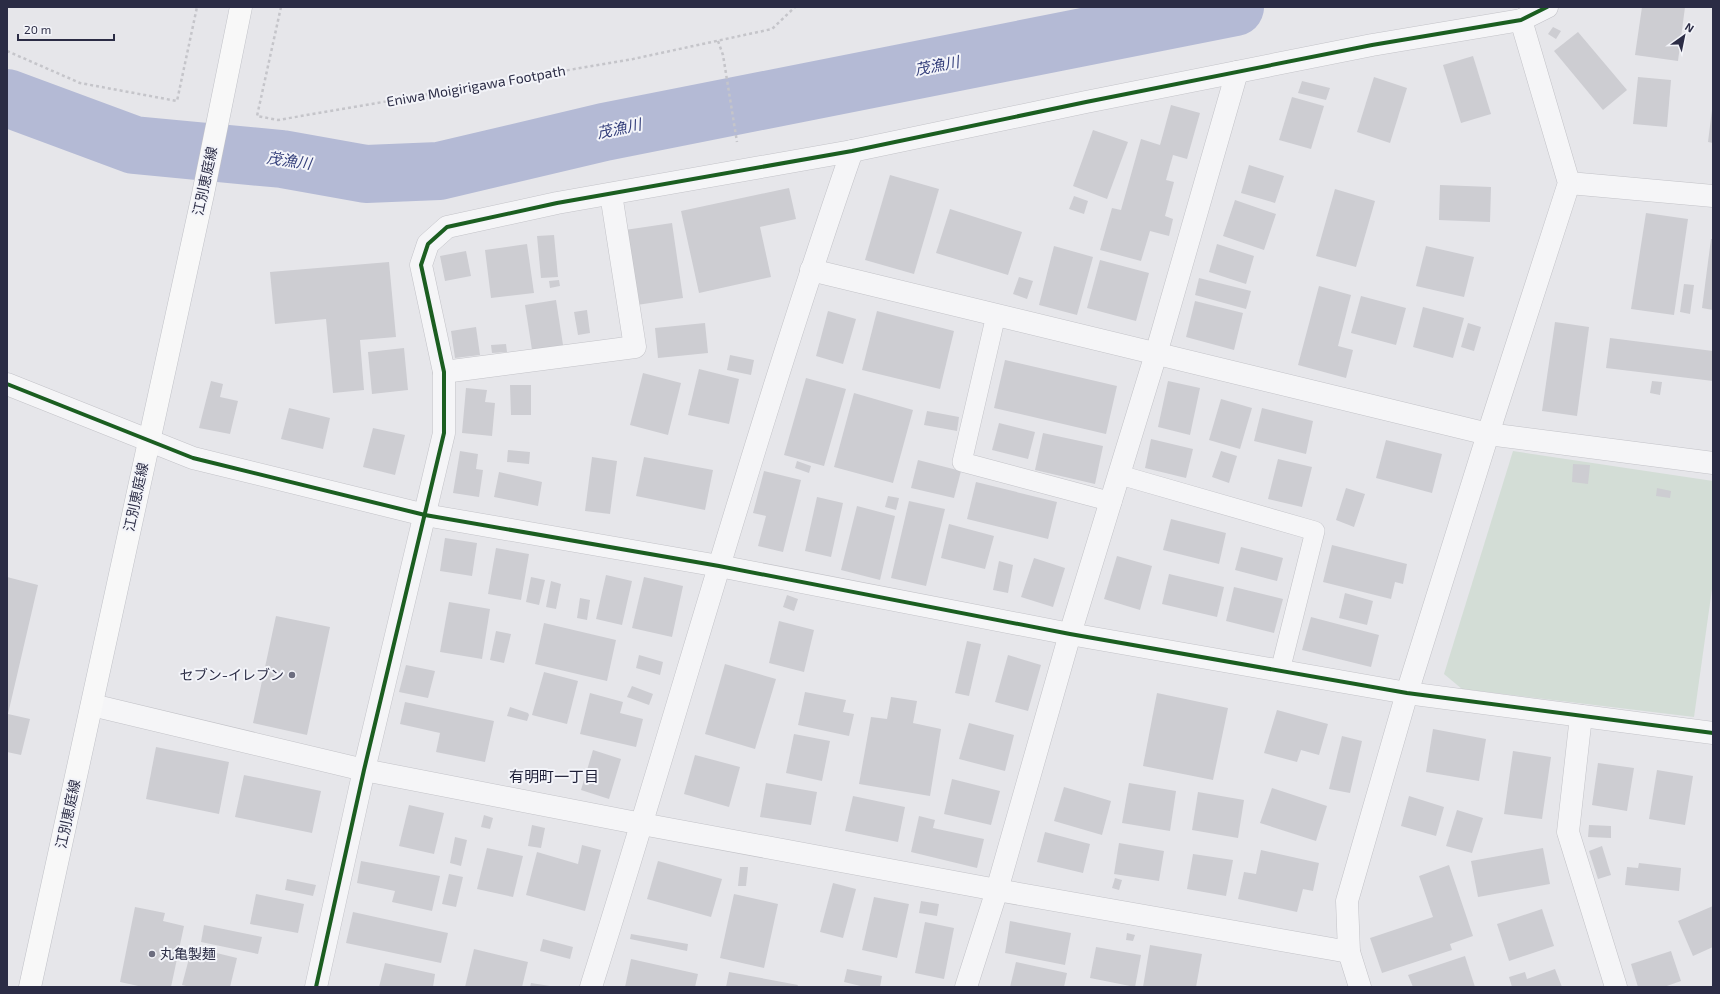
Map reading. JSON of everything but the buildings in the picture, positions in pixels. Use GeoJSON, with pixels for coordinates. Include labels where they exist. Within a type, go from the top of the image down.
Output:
{"type":"FeatureCollection","features":[{"type":"Feature","properties":{"kind":"main road","name":"江別恵庭線"},"geometry":{"type":"LineString","coordinates":[[30,987],[203,194],[242,7]]}},
{"type":"Feature","properties":{"kind":"street"},"geometry":{"type":"LineString","coordinates":[[316,987],[364,770],[444,433],[444,372],[421,265],[428,244],[447,227],[557,203],[852,151],[1372,45],[1521,20],[1547,7]]}},
{"type":"Feature","properties":{"kind":"street"},"geometry":{"type":"LineString","coordinates":[[1360,987],[1349,952],[1347,901],[1407,693],[1488,434],[1569,183],[1521,20]]}},
{"type":"Feature","properties":{"kind":"street"},"geometry":{"type":"LineString","coordinates":[[966,987],[996,890],[1070,634],[1112,502],[1156,354],[1237,72]]}},
{"type":"Feature","properties":{"kind":"street"},"geometry":{"type":"LineString","coordinates":[[591,987],[810,270],[852,151]]}},
{"type":"Feature","properties":{"kind":"street"},"geometry":{"type":"LineString","coordinates":[[1569,183],[1713,196]]}},
{"type":"Feature","properties":{"kind":"street"},"geometry":{"type":"LineString","coordinates":[[444,372],[635,347],[611,194]]}},
{"type":"Feature","properties":{"kind":"street"},"geometry":{"type":"LineString","coordinates":[[810,270],[1488,434],[1713,463]]}},
{"type":"Feature","properties":{"kind":"street"},"geometry":{"type":"LineString","coordinates":[[7,384],[193,458],[425,515],[719,566],[1070,634],[1407,693],[1713,733]]}},
{"type":"Feature","properties":{"kind":"street"},"geometry":{"type":"LineString","coordinates":[[92,705],[364,770],[996,890],[1349,952]]}},
{"type":"Feature","properties":{"kind":"street"},"geometry":{"type":"LineString","coordinates":[[1581,716],[1568,832],[1616,987]]}},
{"type":"Feature","properties":{"kind":"lane"},"geometry":{"type":"LineString","coordinates":[[996,315],[962,462],[1112,502]]}},
{"type":"Feature","properties":{"kind":"lane"},"geometry":{"type":"LineString","coordinates":[[1120,475],[1315,531],[1280,671]]}},
{"type":"Feature","properties":{"kind":"path"},"geometry":{"type":"LineString","coordinates":[[7,51],[80,83],[177,101],[197,7]]}},
{"type":"Feature","properties":{"kind":"path"},"geometry":{"type":"LineString","coordinates":[[718,41],[723,55],[738,136]]}},
{"type":"Feature","properties":{"kind":"shaded area"},"geometry":{"type":"Polygon","coordinates":[[[1513,451],[1713,481],[1713,582],[1694,717],[1462,689],[1444,674],[1513,451]]]}},
{"type":"Feature","properties":{"kind":"waterway","name":"茂漁川"},"geometry":{"type":"LineString","coordinates":[[7,98],[134,145],[282,159],[366,174],[439,171],[604,132],[1235,7]]}},
{"type":"Feature","properties":{"kind":"cycle path"},"geometry":{"type":"LineString","coordinates":[[316,987],[364,770],[444,433],[444,372],[421,265],[428,244],[447,227],[557,203],[852,151],[1086,102],[1372,45],[1521,20],[1547,7]]}},
{"type":"Feature","properties":{"kind":"cycle path"},"geometry":{"type":"LineString","coordinates":[[7,384],[193,458],[425,515],[719,566],[1070,634],[1407,693],[1713,733]]}},
{"type":"Feature","properties":{"kind":"place","name":"セブン-イレブン"},"geometry":{"type":"Point","coordinates":[292,675]}},
{"type":"Feature","properties":{"kind":"place","name":"丸亀製麺"},"geometry":{"type":"Point","coordinates":[152,954]}},
{"type":"Feature","properties":{"kind":"district","name":"有明町一丁目"},"geometry":{"type":"Point","coordinates":[554,777]}}]}
